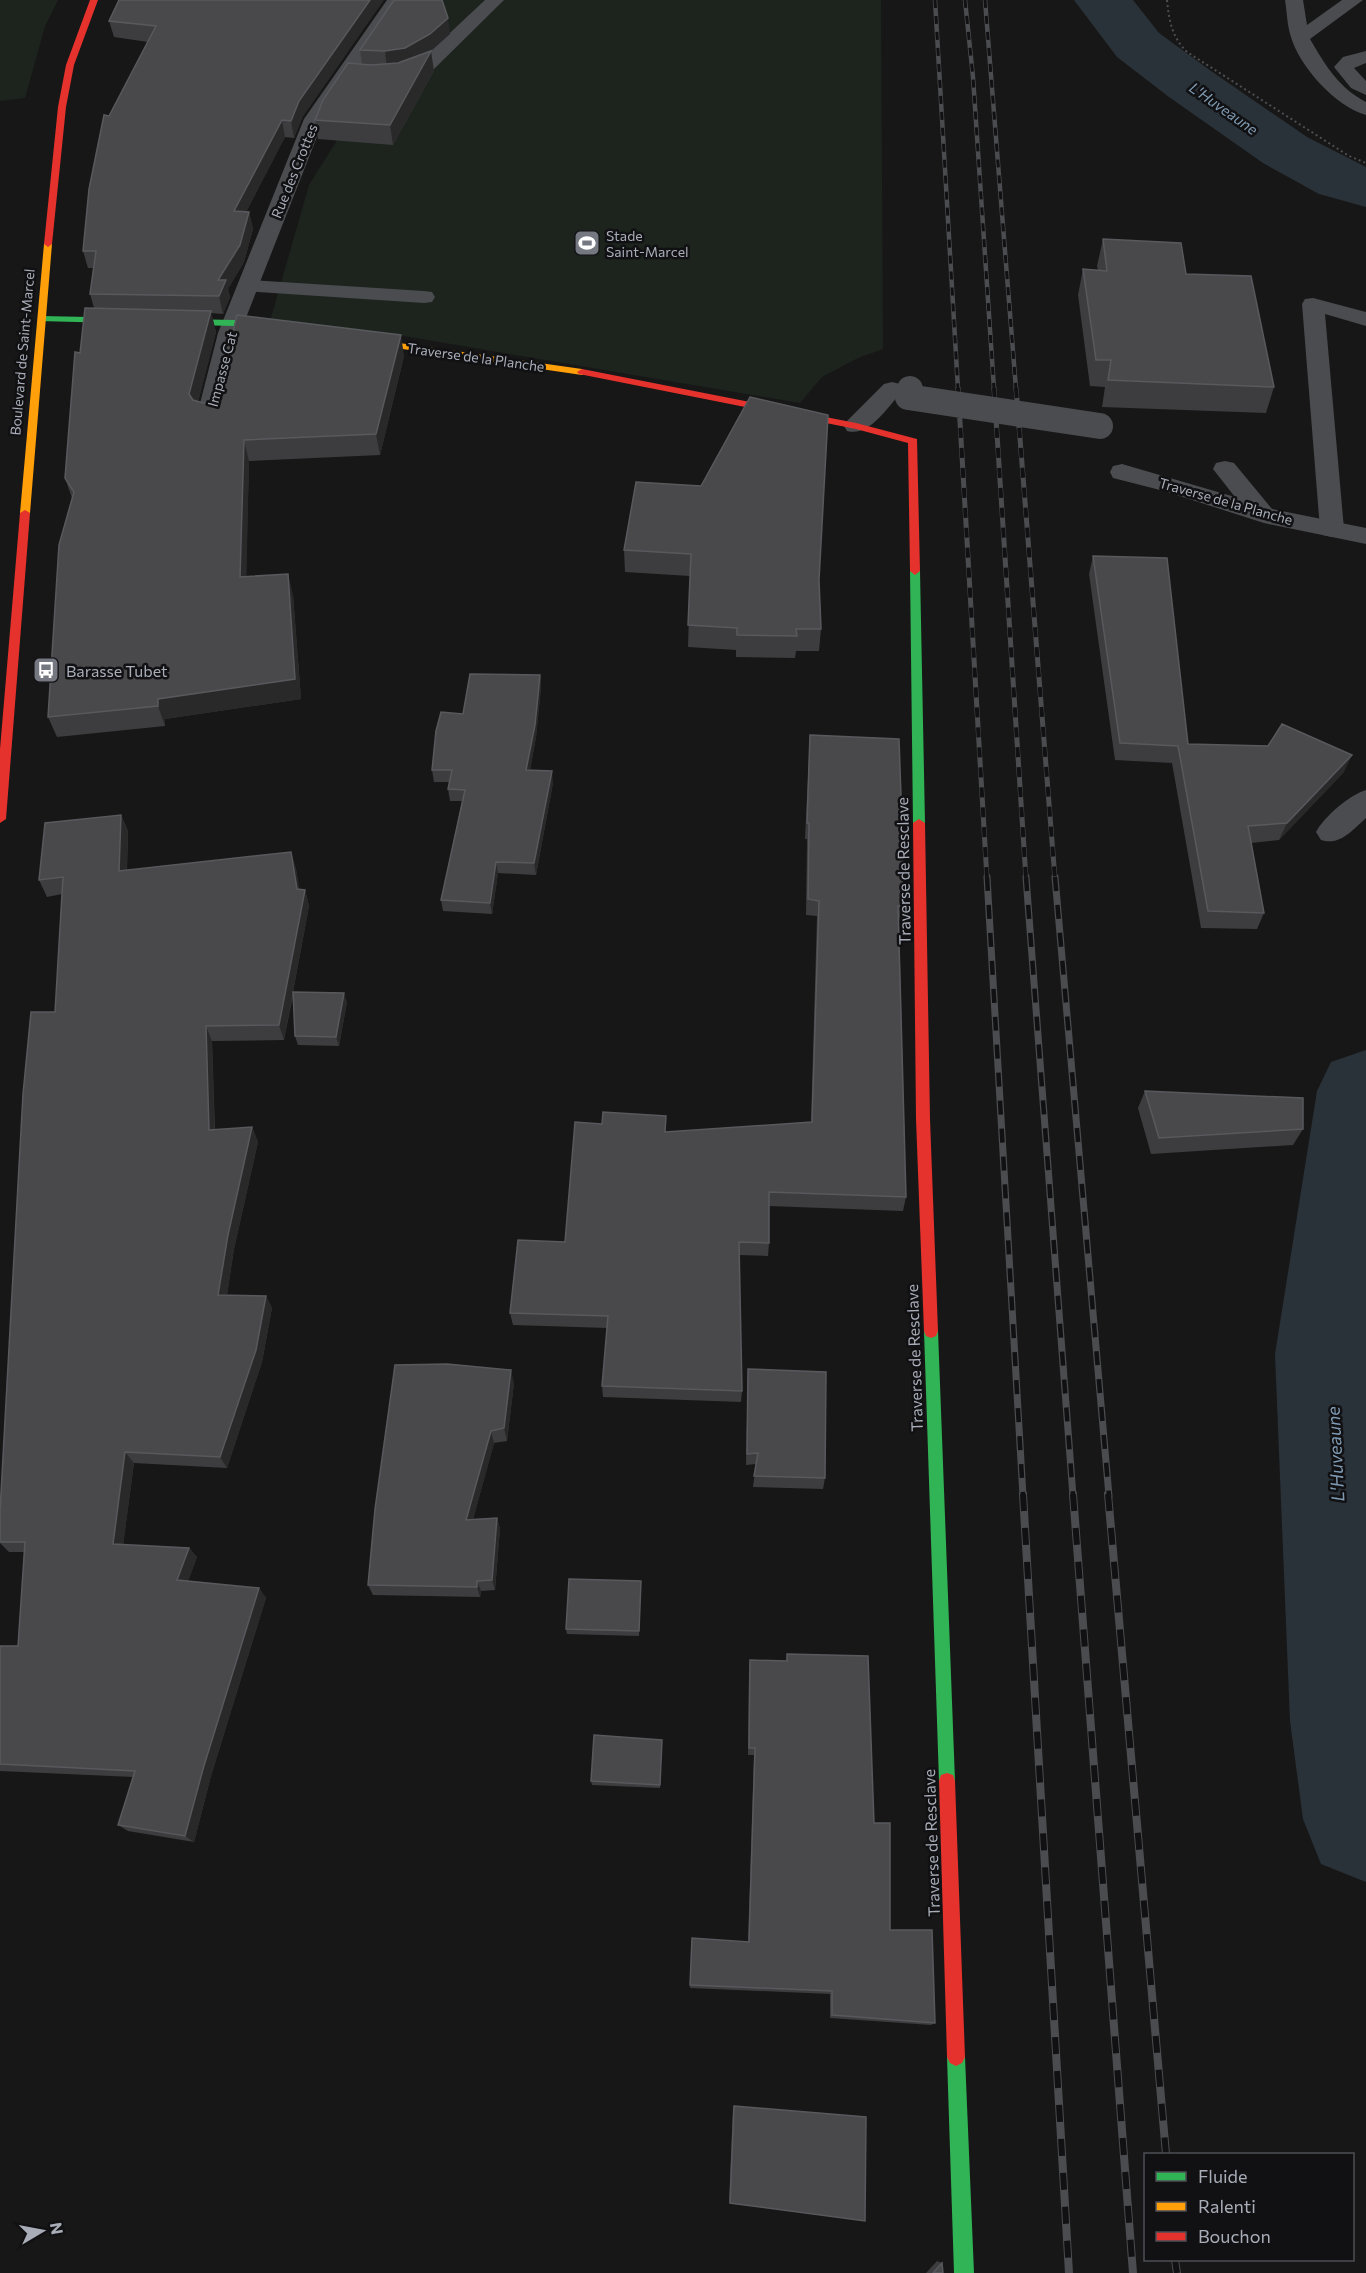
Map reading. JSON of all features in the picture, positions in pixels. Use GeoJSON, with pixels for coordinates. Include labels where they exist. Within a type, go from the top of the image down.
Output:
{"type":"FeatureCollection","features":[{"type":"Feature","properties":{"kind":"street","name":"Boulevard de Saint-Marcel"},"geometry":{"type":"LineString","coordinates":[[0,819],[41,319],[62,107],[70,65],[94,0]]}},
{"type":"Feature","properties":{"kind":"street","name":"Rue des Crottes"},"geometry":{"type":"LineString","coordinates":[[234,323],[314,119],[362,76],[396,0]]}},
{"type":"Feature","properties":{"kind":"street"},"geometry":{"type":"LineString","coordinates":[[41,319],[234,323],[288,330]]}},
{"type":"Feature","properties":{"kind":"street","name":"Impasse Cat"},"geometry":{"type":"LineString","coordinates":[[209,415],[234,323]]}},
{"type":"Feature","properties":{"kind":"street","name":"Traverse de la Planche"},"geometry":{"type":"LineString","coordinates":[[347,339],[581,372],[856,426],[913,441]]}},
{"type":"Feature","properties":{"kind":"street"},"geometry":{"type":"LineString","coordinates":[[856,426],[901,389],[908,397],[1100,426]]}},
{"type":"Feature","properties":{"kind":"street","name":"Traverse de Resclave"},"geometry":{"type":"LineString","coordinates":[[913,441],[923,1131],[964,2273]]}},
{"type":"Feature","properties":{"kind":"street"},"geometry":{"type":"LineString","coordinates":[[1225,469],[1264,515]]}},
{"type":"Feature","properties":{"kind":"street","name":"Traverse de la Planche"},"geometry":{"type":"LineString","coordinates":[[1122,472],[1172,485],[1264,515],[1366,536]]}},
{"type":"Feature","properties":{"kind":"street"},"geometry":{"type":"LineString","coordinates":[[1331,832],[1366,801]]}},
{"type":"Feature","properties":{"kind":"lane"},"geometry":{"type":"LineString","coordinates":[[362,76],[392,76],[418,70],[427,65],[495,0]]}},
{"type":"Feature","properties":{"kind":"lane"},"geometry":{"type":"LineString","coordinates":[[1294,0],[1300,38],[1318,70],[1345,100],[1366,109]]}},
{"type":"Feature","properties":{"kind":"lane"},"geometry":{"type":"LineString","coordinates":[[1300,38],[1354,0]]}},
{"type":"Feature","properties":{"kind":"lane"},"geometry":{"type":"LineString","coordinates":[[1366,57],[1350,61],[1343,67],[1358,84],[1366,88]]}},
{"type":"Feature","properties":{"kind":"lane"},"geometry":{"type":"LineString","coordinates":[[249,286],[424,297]]}},
{"type":"Feature","properties":{"kind":"lane"},"geometry":{"type":"LineString","coordinates":[[1332,529],[1313,304],[1366,319]]}},
{"type":"Feature","properties":{"kind":"path"},"geometry":{"type":"LineString","coordinates":[[1167,0],[1169,22],[1175,41],[1187,52],[1349,156],[1366,163]]}},
{"type":"Feature","properties":{"kind":"shaded area"},"geometry":{"type":"Polygon","coordinates":[[[0,0],[58,0],[45,26],[25,98],[0,101],[0,0]]]}},
{"type":"Feature","properties":{"kind":"shaded area","name":"Stade Saint-Marcel"},"geometry":{"type":"Polygon","coordinates":[[[425,0],[881,0],[883,349],[858,358],[822,377],[800,403],[374,331],[270,321],[309,185],[425,0]]]}},
{"type":"Feature","properties":{"kind":"building"},"geometry":{"type":"Polygon","coordinates":[[[119,0],[370,0],[299,101],[291,121],[282,120],[234,211],[249,212],[240,245],[218,280],[226,280],[219,296],[90,294],[96,251],[83,251],[89,189],[104,115],[109,116],[156,26],[109,21],[119,0]]]}},
{"type":"Feature","properties":{"kind":"building"},"geometry":{"type":"Polygon","coordinates":[[[394,0],[442,0],[448,18],[430,34],[405,48],[385,51],[360,50],[394,0]]]}},
{"type":"Feature","properties":{"kind":"building"},"geometry":{"type":"Polygon","coordinates":[[[431,51],[390,125],[315,120],[323,100],[348,63],[371,65],[398,63],[431,51]]]}},
{"type":"Feature","properties":{"kind":"building"},"geometry":{"type":"Polygon","coordinates":[[[1103,239],[1181,243],[1186,274],[1251,276],[1274,387],[1108,380],[1111,360],[1096,360],[1083,269],[1107,271],[1103,239]]]}},
{"type":"Feature","properties":{"kind":"building"},"geometry":{"type":"Polygon","coordinates":[[[85,308],[211,311],[189,394],[193,400],[203,403],[212,401],[218,395],[237,315],[401,335],[376,434],[244,440],[240,577],[288,574],[295,679],[158,699],[158,706],[48,717],[59,545],[74,492],[65,478],[75,352],[80,353],[85,308]]]}},
{"type":"Feature","properties":{"kind":"building"},"geometry":{"type":"Polygon","coordinates":[[[750,397],[828,415],[819,580],[821,629],[796,629],[797,636],[737,635],[737,628],[688,625],[691,554],[624,550],[636,482],[701,486],[750,397]]]}},
{"type":"Feature","properties":{"kind":"building"},"geometry":{"type":"Polygon","coordinates":[[[1093,556],[1167,558],[1188,744],[1268,746],[1282,724],[1352,755],[1287,823],[1248,826],[1264,913],[1208,911],[1178,746],[1120,743],[1093,556]]]}},
{"type":"Feature","properties":{"kind":"building"},"geometry":{"type":"Polygon","coordinates":[[[470,674],[540,675],[535,725],[526,770],[552,771],[534,863],[496,862],[490,903],[441,900],[465,790],[448,789],[452,770],[432,770],[436,731],[441,712],[463,714],[470,674]]]}},
{"type":"Feature","properties":{"kind":"building"},"geometry":{"type":"Polygon","coordinates":[[[810,735],[899,739],[903,854],[902,906],[898,906],[906,1197],[769,1192],[769,1243],[739,1242],[742,1391],[602,1386],[608,1316],[510,1313],[518,1240],[565,1242],[575,1122],[602,1124],[603,1112],[666,1116],[665,1132],[812,1122],[819,901],[808,899],[809,823],[807,823],[810,735]]]}},
{"type":"Feature","properties":{"kind":"building"},"geometry":{"type":"Polygon","coordinates":[[[121,815],[119,871],[291,852],[297,889],[305,890],[279,1025],[206,1026],[209,1130],[252,1127],[228,1235],[218,1295],[266,1296],[256,1350],[220,1457],[125,1452],[113,1544],[189,1548],[177,1580],[259,1588],[203,1769],[185,1836],[118,1825],[135,1771],[0,1764],[0,1646],[18,1646],[25,1542],[0,1542],[23,1094],[31,1012],[55,1012],[63,877],[39,880],[45,823],[121,815]]]}},
{"type":"Feature","properties":{"kind":"building"},"geometry":{"type":"Polygon","coordinates":[[[293,992],[344,993],[336,1037],[295,1036],[293,992]]]}},
{"type":"Feature","properties":{"kind":"building"},"geometry":{"type":"Polygon","coordinates":[[[1145,1091],[1303,1098],[1303,1129],[1159,1138],[1145,1091]]]}},
{"type":"Feature","properties":{"kind":"building"},"geometry":{"type":"Polygon","coordinates":[[[447,1364],[511,1370],[504,1428],[491,1431],[466,1520],[497,1518],[492,1580],[477,1581],[477,1587],[368,1585],[375,1509],[395,1365],[447,1364]]]}},
{"type":"Feature","properties":{"kind":"building"},"geometry":{"type":"Polygon","coordinates":[[[748,1369],[826,1372],[825,1478],[754,1476],[758,1453],[747,1454],[748,1369]]]}},
{"type":"Feature","properties":{"kind":"building"},"geometry":{"type":"Polygon","coordinates":[[[569,1579],[641,1581],[639,1631],[566,1629],[569,1579]]]}},
{"type":"Feature","properties":{"kind":"building"},"geometry":{"type":"Polygon","coordinates":[[[787,1654],[868,1656],[874,1823],[890,1823],[890,1930],[932,1930],[935,2023],[832,2015],[832,1991],[690,1985],[692,1938],[749,1942],[755,1748],[749,1748],[750,1660],[787,1661],[787,1654]]]}},
{"type":"Feature","properties":{"kind":"building"},"geometry":{"type":"Polygon","coordinates":[[[594,1735],[662,1740],[660,1785],[591,1781],[594,1735]]]}},
{"type":"Feature","properties":{"kind":"building"},"geometry":{"type":"Polygon","coordinates":[[[734,2106],[866,2117],[865,2221],[730,2203],[734,2106]]]}},
{"type":"Feature","properties":{"kind":"building"},"geometry":{"type":"Polygon","coordinates":[[[942,2263],[943,2273],[933,2273],[942,2263]]]}},
{"type":"Feature","properties":{"kind":"waterway","name":"L'Huveaune"},"geometry":{"type":"LineString","coordinates":[[1103,0],[1138,45],[1190,84],[1285,150],[1342,180],[1366,188]]}},
{"type":"Feature","properties":{"kind":"waterway","name":"L'Huveaune"},"geometry":{"type":"LineString","coordinates":[[1366,1091],[1329,1354],[1351,1721],[1366,1819]]}},
{"type":"Feature","properties":{"kind":"railway"},"geometry":{"type":"LineString","coordinates":[[935,0],[958,389]]}},
{"type":"Feature","properties":{"kind":"railway"},"geometry":{"type":"LineString","coordinates":[[965,0],[973,77],[994,389]]}},
{"type":"Feature","properties":{"kind":"railway"},"geometry":{"type":"LineString","coordinates":[[985,0],[1016,389]]}},
{"type":"Feature","properties":{"kind":"railway"},"geometry":{"type":"LineString","coordinates":[[958,388],[987,879]]}},
{"type":"Feature","properties":{"kind":"railway"},"geometry":{"type":"LineString","coordinates":[[994,388],[1026,879]]}},
{"type":"Feature","properties":{"kind":"railway"},"geometry":{"type":"LineString","coordinates":[[1016,388],[1055,879]]}},
{"type":"Feature","properties":{"kind":"railway"},"geometry":{"type":"LineString","coordinates":[[987,877],[1023,1496]]}},
{"type":"Feature","properties":{"kind":"railway"},"geometry":{"type":"LineString","coordinates":[[1026,877],[1073,1496]]}},
{"type":"Feature","properties":{"kind":"railway"},"geometry":{"type":"LineString","coordinates":[[1055,877],[1109,1496]]}},
{"type":"Feature","properties":{"kind":"railway"},"geometry":{"type":"LineString","coordinates":[[1023,1494],[1069,2273]]}},
{"type":"Feature","properties":{"kind":"railway"},"geometry":{"type":"LineString","coordinates":[[1073,1494],[1133,2273]]}},
{"type":"Feature","properties":{"kind":"railway"},"geometry":{"type":"LineString","coordinates":[[1108,1494],[1166,2153]]}},
{"type":"Feature","properties":{"kind":"railway"},"geometry":{"type":"LineString","coordinates":[[1175,2261],[1177,2273]]}},
{"type":"Feature","properties":{"kind":"traffic: fast"},"geometry":{"type":"LineString","coordinates":[[41,319],[234,323],[279,329]]}},
{"type":"Feature","properties":{"kind":"traffic: fast"},"geometry":{"type":"LineString","coordinates":[[915,571],[919,823]]}},
{"type":"Feature","properties":{"kind":"traffic: fast"},"geometry":{"type":"LineString","coordinates":[[931,1331],[947,1781]]}},
{"type":"Feature","properties":{"kind":"traffic: fast"},"geometry":{"type":"LineString","coordinates":[[956,2057],[964,2273]]}},
{"type":"Feature","properties":{"kind":"traffic: slow"},"geometry":{"type":"LineString","coordinates":[[25,513],[48,244]]}},
{"type":"Feature","properties":{"kind":"traffic: slow"},"geometry":{"type":"LineString","coordinates":[[357,340],[582,372]]}},
{"type":"Feature","properties":{"kind":"traffic: jam"},"geometry":{"type":"LineString","coordinates":[[48,244],[62,107],[70,65],[94,0]]}},
{"type":"Feature","properties":{"kind":"traffic: jam"},"geometry":{"type":"LineString","coordinates":[[582,372],[856,426],[913,441],[915,571]]}},
{"type":"Feature","properties":{"kind":"traffic: jam"},"geometry":{"type":"LineString","coordinates":[[0,819],[25,513]]}},
{"type":"Feature","properties":{"kind":"traffic: jam"},"geometry":{"type":"LineString","coordinates":[[919,823],[923,1119],[931,1331]]}},
{"type":"Feature","properties":{"kind":"traffic: jam"},"geometry":{"type":"LineString","coordinates":[[947,1781],[956,2057]]}},
{"type":"Feature","properties":{"kind":"place","name":"Stade Saint-Marcel"},"geometry":{"type":"Point","coordinates":[587,243]}},
{"type":"Feature","properties":{"kind":"place","name":"Barasse Tubet"},"geometry":{"type":"Point","coordinates":[46,670]}}]}
